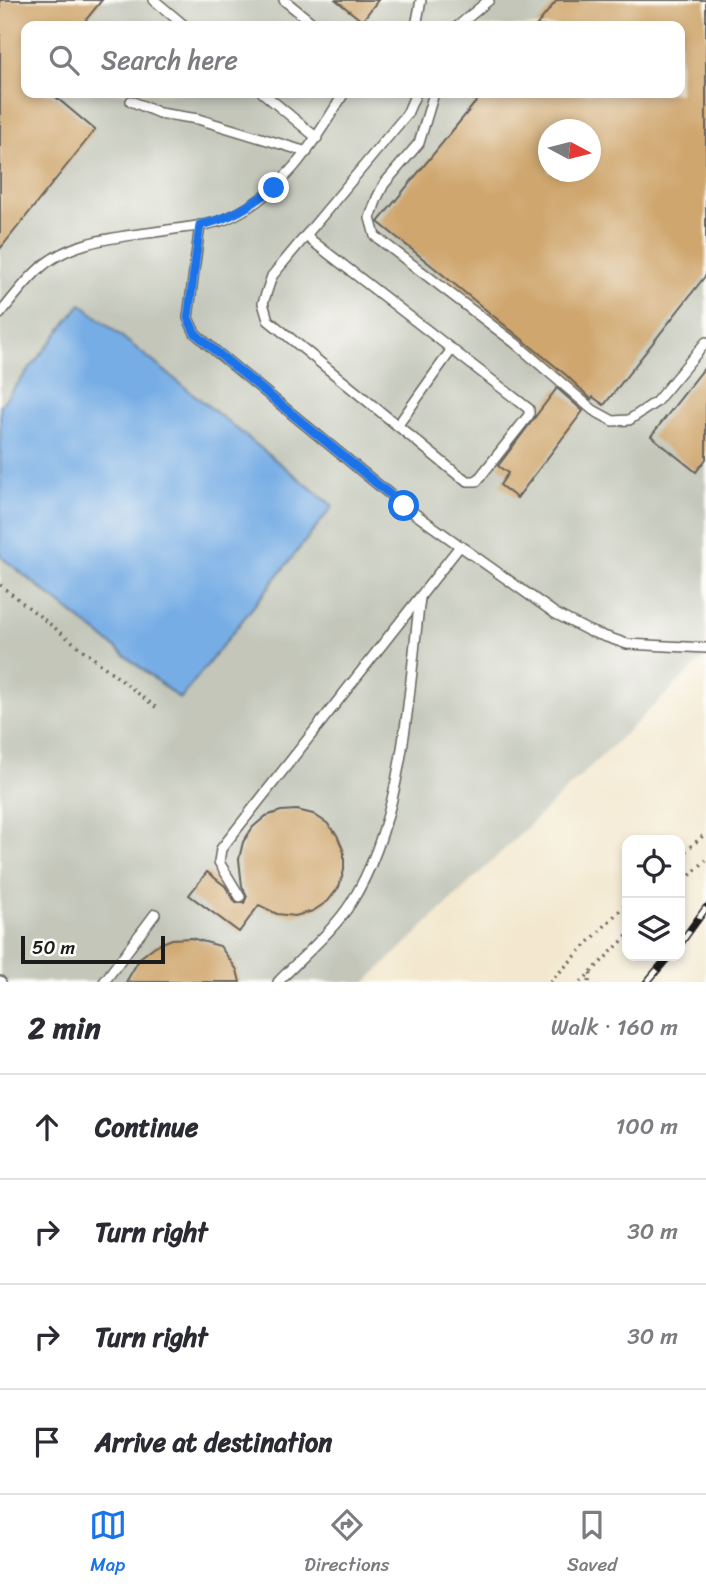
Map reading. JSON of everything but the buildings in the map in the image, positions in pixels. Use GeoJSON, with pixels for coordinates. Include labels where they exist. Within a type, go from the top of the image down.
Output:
{"type":"FeatureCollection","features":[{"type":"Feature","properties":{"kind":"lane"},"geometry":{"type":"LineString","coordinates":[[154,0],[179,21]]}},
{"type":"Feature","properties":{"kind":"lane"},"geometry":{"type":"LineString","coordinates":[[284,0],[310,21]]}},
{"type":"Feature","properties":{"kind":"lane"},"geometry":{"type":"LineString","coordinates":[[417,21],[421,0]]}},
{"type":"Feature","properties":{"kind":"lane"},"geometry":{"type":"LineString","coordinates":[[464,21],[489,0]]}},
{"type":"Feature","properties":{"kind":"lane"},"geometry":{"type":"LineString","coordinates":[[269,98],[317,138]]}},
{"type":"Feature","properties":{"kind":"lane"},"geometry":{"type":"LineString","coordinates":[[0,314],[38,269],[61,253],[85,244],[223,220],[246,209],[274,188],[307,152],[341,98]]}},
{"type":"Feature","properties":{"kind":"lane"},"geometry":{"type":"LineString","coordinates":[[307,237],[515,395],[529,409],[529,415],[477,481],[468,481],[457,475],[268,320],[263,303],[272,276],[407,114],[414,98]]}},
{"type":"Feature","properties":{"kind":"lane"},"geometry":{"type":"LineString","coordinates":[[432,98],[419,143],[384,184],[377,198],[370,218],[375,236],[515,343],[593,410],[613,421],[629,420],[656,402],[706,342]]}},
{"type":"Feature","properties":{"kind":"lane"},"geometry":{"type":"LineString","coordinates":[[131,101],[159,113],[198,119],[307,152]]}},
{"type":"Feature","properties":{"kind":"lane"},"geometry":{"type":"LineString","coordinates":[[200,225],[188,318],[195,333],[404,506],[532,599],[589,631],[627,643],[706,648]]}},
{"type":"Feature","properties":{"kind":"lane"},"geometry":{"type":"LineString","coordinates":[[398,425],[452,349]]}},
{"type":"Feature","properties":{"kind":"lane"},"geometry":{"type":"LineString","coordinates":[[240,897],[219,862],[220,849],[460,546]]}},
{"type":"Feature","properties":{"kind":"lane"},"geometry":{"type":"LineString","coordinates":[[278,982],[350,905],[375,854],[402,747],[420,597]]}},
{"type":"Feature","properties":{"kind":"lane"},"geometry":{"type":"LineString","coordinates":[[104,982],[155,914]]}},
{"type":"Feature","properties":{"kind":"path"},"geometry":{"type":"LineString","coordinates":[[0,584],[158,709]]}},
{"type":"Feature","properties":{"kind":"path"},"geometry":{"type":"LineString","coordinates":[[685,852],[706,833]]}},
{"type":"Feature","properties":{"kind":"path"},"geometry":{"type":"LineString","coordinates":[[685,880],[706,860]]}},
{"type":"Feature","properties":{"kind":"path"},"geometry":{"type":"LineString","coordinates":[[550,982],[622,908]]}},
{"type":"Feature","properties":{"kind":"path"},"geometry":{"type":"LineString","coordinates":[[581,982],[622,941]]}},
{"type":"Feature","properties":{"kind":"path"},"geometry":{"type":"LineString","coordinates":[[589,982],[592,970]]}},
{"type":"Feature","properties":{"kind":"shaded area"},"geometry":{"type":"Polygon","coordinates":[[[0,0],[706,0],[706,656],[366,982],[0,982],[0,0]]]}},
{"type":"Feature","properties":{"kind":"water"},"geometry":{"type":"Polygon","coordinates":[[[81,304],[333,506],[180,699],[0,556],[0,406],[81,304]]]}},
{"type":"Feature","properties":{"kind":"railway"},"geometry":{"type":"LineString","coordinates":[[685,937],[706,908]]}},
{"type":"Feature","properties":{"kind":"railway"},"geometry":{"type":"LineString","coordinates":[[647,982],[665,961]]}},
{"type":"Feature","properties":{"kind":"route"},"geometry":{"type":"LineString","coordinates":[[274,188],[246,209],[223,220],[200,225],[188,318],[195,333],[213,349],[404,506]]}}]}
